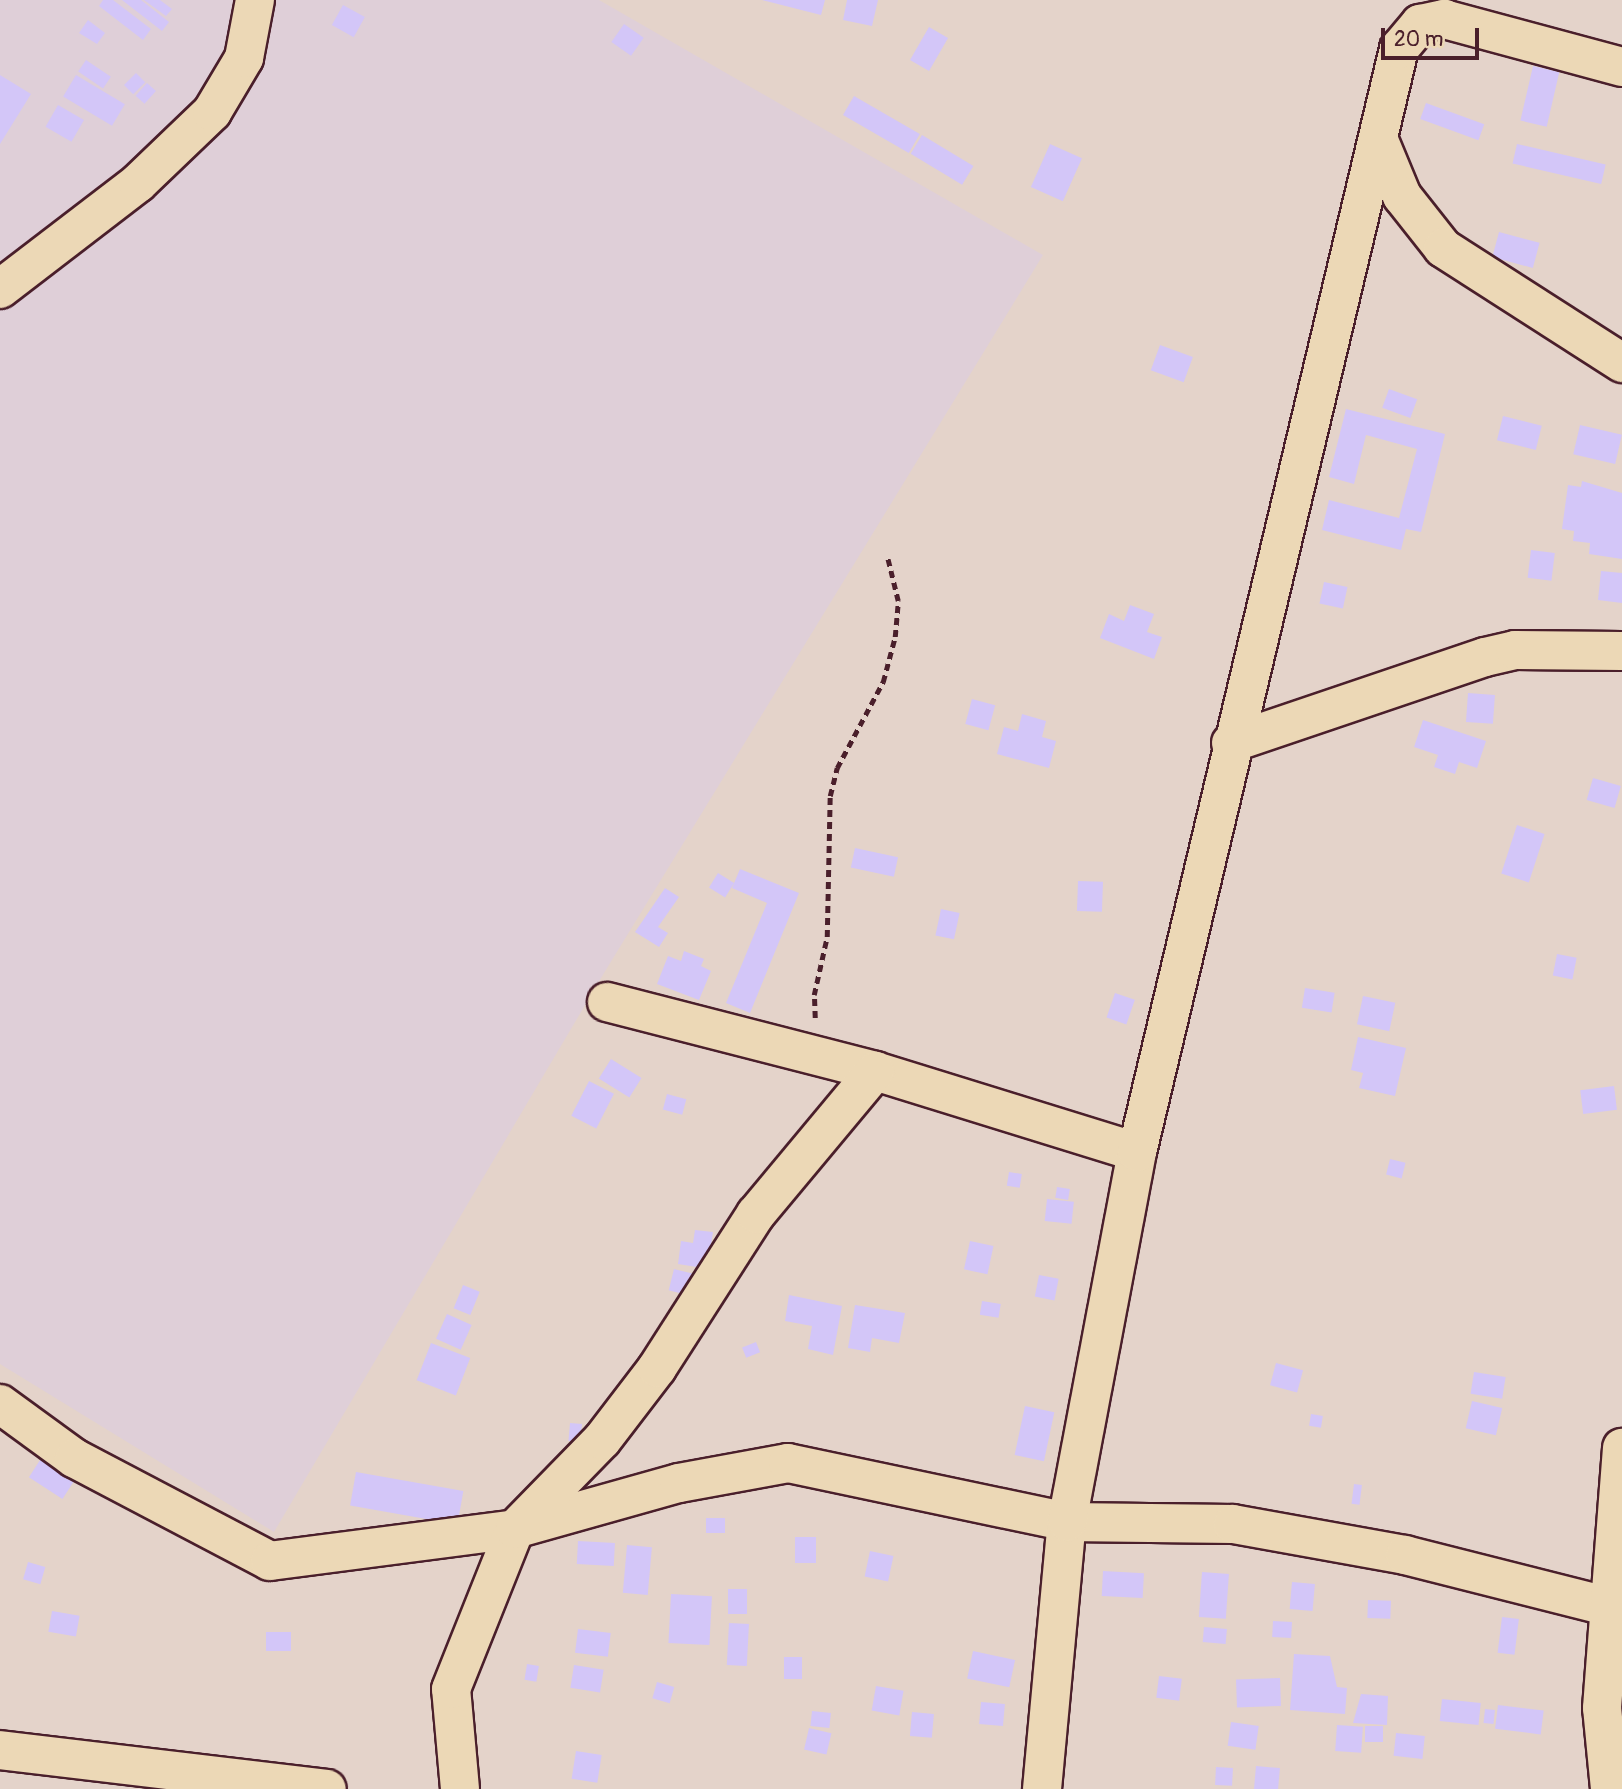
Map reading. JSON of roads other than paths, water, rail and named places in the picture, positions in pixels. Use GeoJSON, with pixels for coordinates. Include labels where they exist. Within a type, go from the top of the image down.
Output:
{"type":"FeatureCollection","features":[{"type":"Feature","properties":{"kind":"street"},"geometry":{"type":"LineString","coordinates":[[0,289],[138,183],[212,113],[244,58],[255,0]]}},
{"type":"Feature","properties":{"kind":"street"},"geometry":{"type":"LineString","coordinates":[[1042,1789],[1067,1522],[1137,1152],[1231,743],[1399,49],[1420,24],[1444,19],[1622,67]]}},
{"type":"Feature","properties":{"kind":"street"},"geometry":{"type":"LineString","coordinates":[[1378,138],[1402,196],[1443,248],[1622,363]]}},
{"type":"Feature","properties":{"kind":"street"},"geometry":{"type":"LineString","coordinates":[[1231,743],[1485,657],[1515,650],[1622,651]]}},
{"type":"Feature","properties":{"kind":"street"},"geometry":{"type":"LineString","coordinates":[[607,1002],[875,1071],[1137,1152]]}},
{"type":"Feature","properties":{"kind":"street"},"geometry":{"type":"LineString","coordinates":[[460,1789],[451,1689],[515,1529],[602,1440],[657,1368],[756,1214],[875,1071]]}},
{"type":"Feature","properties":{"kind":"street"},"geometry":{"type":"LineString","coordinates":[[0,1404],[86,1464],[270,1561],[515,1529],[679,1483],[788,1463],[1067,1522],[1233,1524],[1405,1555],[1616,1609]]}},
{"type":"Feature","properties":{"kind":"street"},"geometry":{"type":"LineString","coordinates":[[1610,1789],[1602,1708],[1616,1609],[1622,1448]]}},
{"type":"Feature","properties":{"kind":"street"},"geometry":{"type":"LineString","coordinates":[[0,1750],[327,1789]]}}]}
